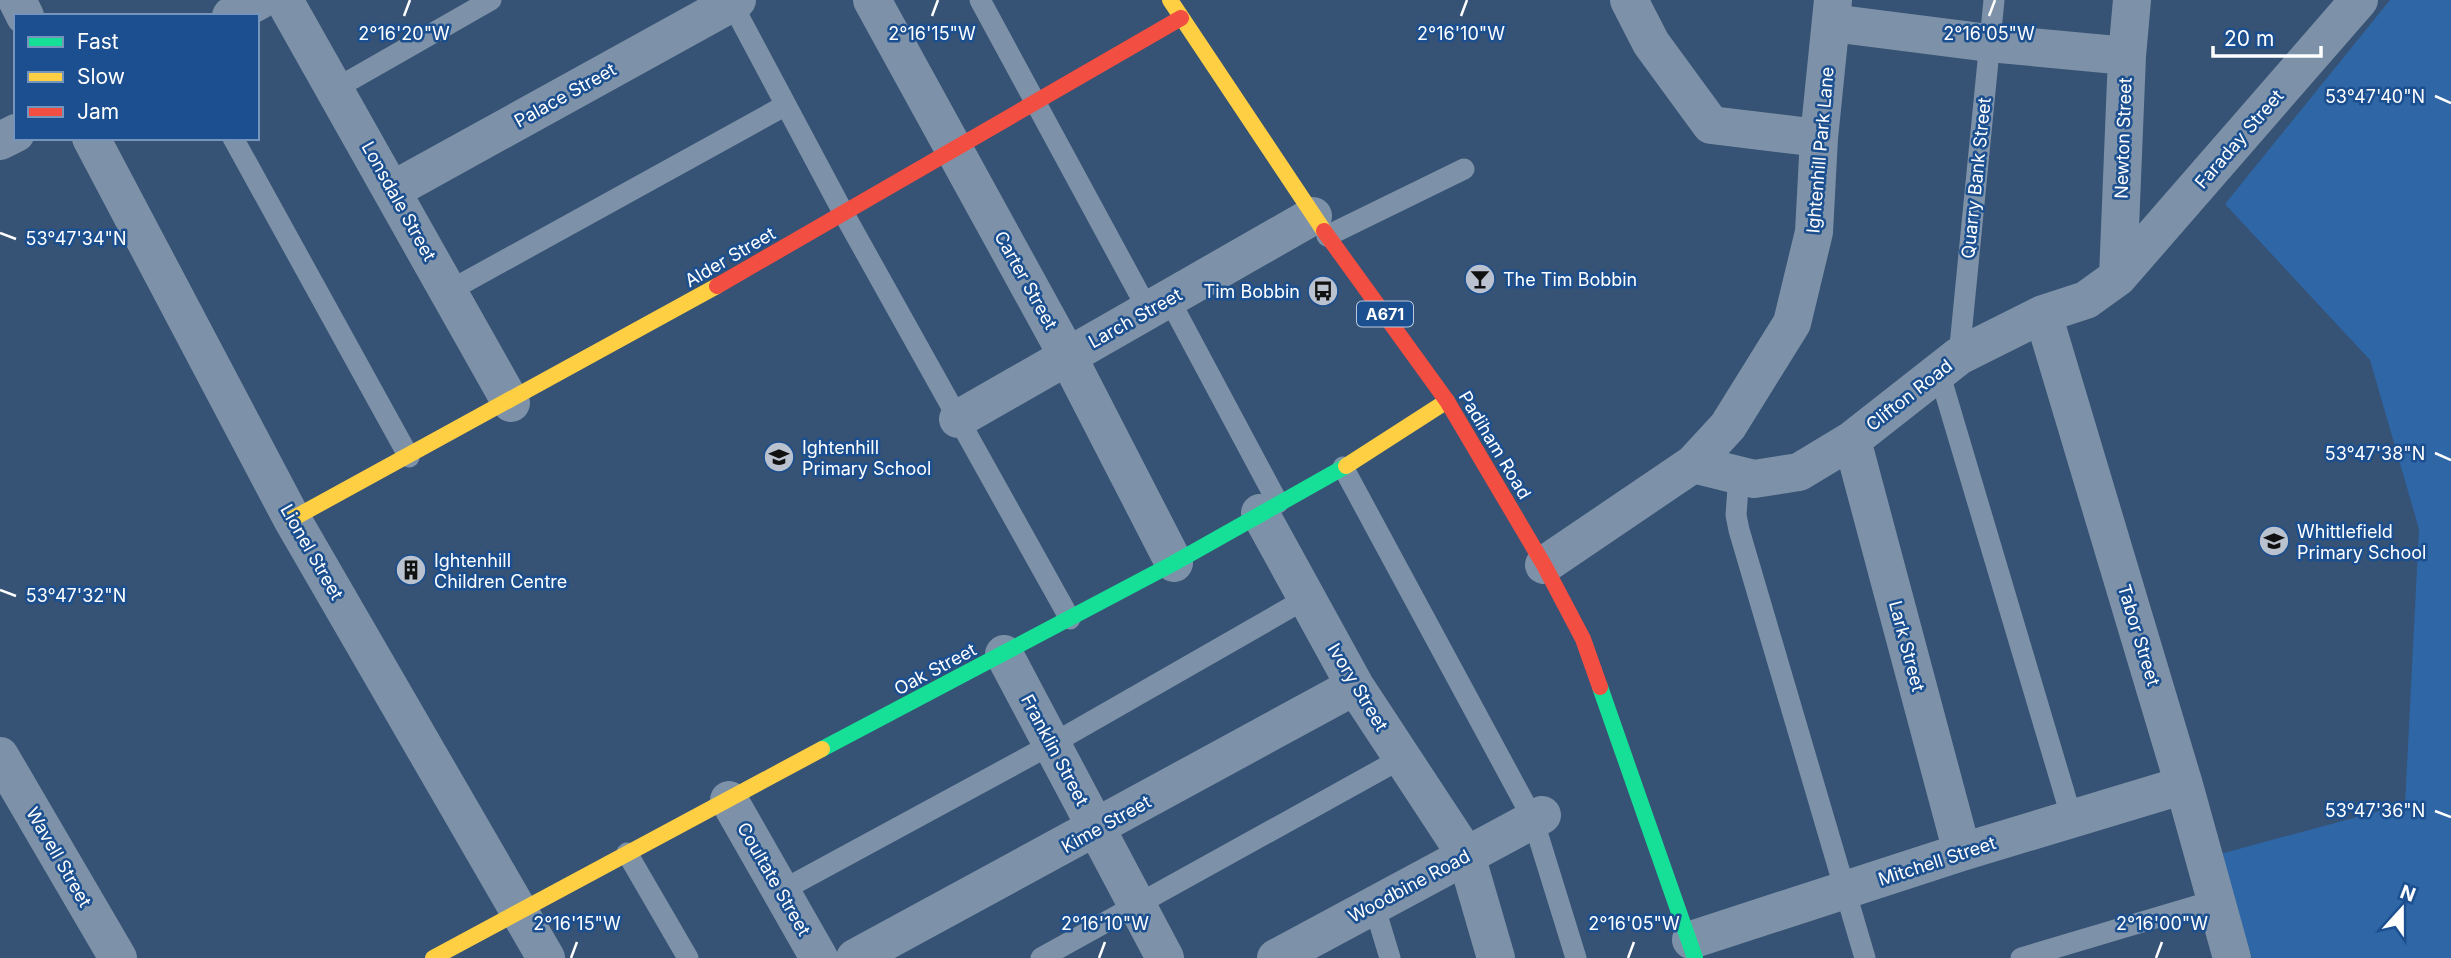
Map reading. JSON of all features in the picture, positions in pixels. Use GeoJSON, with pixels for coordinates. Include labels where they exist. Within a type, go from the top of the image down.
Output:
{"type":"FeatureCollection","features":[{"type":"Feature","properties":{"kind":"street"},"geometry":{"type":"LineString","coordinates":[[235,14],[260,0]]}},
{"type":"Feature","properties":{"kind":"street","name":"Lonsdale Street"},"geometry":{"type":"LineString","coordinates":[[284,0],[511,403]]}},
{"type":"Feature","properties":{"kind":"street","name":"Carter Street"},"geometry":{"type":"LineString","coordinates":[[872,0],[1067,355],[1174,563]]}},
{"type":"Feature","properties":{"kind":"street"},"geometry":{"type":"LineString","coordinates":[[1629,0],[1651,43],[1711,125],[1819,138]]}},
{"type":"Feature","properties":{"kind":"street","name":"Newton Street"},"geometry":{"type":"LineString","coordinates":[[2118,277],[2127,56],[2132,0]]}},
{"type":"Feature","properties":{"kind":"street","name":"Faraday Street"},"geometry":{"type":"LineString","coordinates":[[2118,277],[2359,0]]}},
{"type":"Feature","properties":{"kind":"street","name":"Palace Street"},"geometry":{"type":"LineString","coordinates":[[393,190],[733,1]]}},
{"type":"Feature","properties":{"kind":"street","name":"Alder Street"},"geometry":{"type":"LineString","coordinates":[[292,519],[511,403],[955,151],[1037,102],[1175,5]]}},
{"type":"Feature","properties":{"kind":"street","name":"Padiham Road"},"geometry":{"type":"LineString","coordinates":[[1175,5],[1320,226],[1447,401],[1544,565],[1583,639],[1693,949]]}},
{"type":"Feature","properties":{"kind":"street"},"geometry":{"type":"LineString","coordinates":[[1832,11],[1990,43],[2127,56]]}},
{"type":"Feature","properties":{"kind":"street","name":"Ightenhill Park Lane"},"geometry":{"type":"LineString","coordinates":[[1544,565],[1693,464],[1728,426],[1792,323],[1814,232],[1819,138],[1832,11]]}},
{"type":"Feature","properties":{"kind":"street","name":"Lionel Street"},"geometry":{"type":"LineString","coordinates":[[92,140],[292,519],[546,958]]}},
{"type":"Feature","properties":{"kind":"street","name":"Larch Street"},"geometry":{"type":"LineString","coordinates":[[958,419],[1159,305],[1320,226]]}},
{"type":"Feature","properties":{"kind":"street","name":"Clifton Road"},"geometry":{"type":"LineString","coordinates":[[1693,464],[1754,479],[1799,472],[1852,440],[1949,364],[2043,314],[2086,299],[2118,277]]}},
{"type":"Feature","properties":{"kind":"street","name":"Tabor Street"},"geometry":{"type":"LineString","coordinates":[[2043,314],[2184,785],[2232,958]]}},
{"type":"Feature","properties":{"kind":"street","name":"Oak Street"},"geometry":{"type":"LineString","coordinates":[[433,958],[520,909],[1174,563],[1343,467],[1447,401]]}},
{"type":"Feature","properties":{"kind":"street","name":"Lark Street"},"geometry":{"type":"LineString","coordinates":[[1852,440],[1962,852]]}},
{"type":"Feature","properties":{"kind":"street","name":"Ivory Street"},"geometry":{"type":"LineString","coordinates":[[1269,508],[1307,598],[1355,686],[1466,855],[1496,958]]}},
{"type":"Feature","properties":{"kind":"street","name":"Franklin Street"},"geometry":{"type":"LineString","coordinates":[[1004,654],[1165,958]]}},
{"type":"Feature","properties":{"kind":"street","name":"Kime Street"},"geometry":{"type":"LineString","coordinates":[[855,958],[1097,829],[1355,686]]}},
{"type":"Feature","properties":{"kind":"street","name":"Wavell Street"},"geometry":{"type":"LineString","coordinates":[[0,756],[118,958]]}},
{"type":"Feature","properties":{"kind":"street","name":"Mitchell Street"},"geometry":{"type":"LineString","coordinates":[[1693,949],[1845,891],[1962,852],[2184,785]]}},
{"type":"Feature","properties":{"kind":"street","name":"Coultate Street"},"geometry":{"type":"LineString","coordinates":[[729,800],[819,958]]}},
{"type":"Feature","properties":{"kind":"street","name":"Woodbine Road"},"geometry":{"type":"LineString","coordinates":[[1288,955],[1374,905],[1538,817]]}},
{"type":"Feature","properties":{"kind":"lane"},"geometry":{"type":"LineString","coordinates":[[335,89],[491,0]]}},
{"type":"Feature","properties":{"kind":"lane"},"geometry":{"type":"LineString","coordinates":[[980,0],[1037,102],[1159,305],[1269,508]]}},
{"type":"Feature","properties":{"kind":"lane","name":"Quarry Bank Street"},"geometry":{"type":"LineString","coordinates":[[1949,364],[1994,0]]}},
{"type":"Feature","properties":{"kind":"lane"},"geometry":{"type":"LineString","coordinates":[[733,1],[844,214],[1070,619]]}},
{"type":"Feature","properties":{"kind":"lane"},"geometry":{"type":"LineString","coordinates":[[449,291],[786,105]]}},
{"type":"Feature","properties":{"kind":"lane"},"geometry":{"type":"LineString","coordinates":[[234,140],[409,457]]}},
{"type":"Feature","properties":{"kind":"lane"},"geometry":{"type":"LineString","coordinates":[[1320,226],[1464,169]]}},
{"type":"Feature","properties":{"kind":"lane"},"geometry":{"type":"LineString","coordinates":[[1949,364],[2072,819]]}},
{"type":"Feature","properties":{"kind":"lane"},"geometry":{"type":"LineString","coordinates":[[1343,467],[1538,817],[1576,958]]}},
{"type":"Feature","properties":{"kind":"lane"},"geometry":{"type":"LineString","coordinates":[[1739,475],[1736,515],[1739,530],[1865,958]]}},
{"type":"Feature","properties":{"kind":"lane"},"geometry":{"type":"LineString","coordinates":[[781,891],[1052,744],[1307,598]]}},
{"type":"Feature","properties":{"kind":"lane"},"geometry":{"type":"LineString","coordinates":[[1041,958],[1402,758]]}},
{"type":"Feature","properties":{"kind":"lane"},"geometry":{"type":"LineString","coordinates":[[626,853],[688,958]]}},
{"type":"Feature","properties":{"kind":"lane"},"geometry":{"type":"LineString","coordinates":[[2021,958],[2216,900]]}},
{"type":"Feature","properties":{"kind":"lane"},"geometry":{"type":"LineString","coordinates":[[1374,905],[1390,958]]}},
{"type":"Feature","properties":{"kind":"shaded area"},"geometry":{"type":"Polygon","coordinates":[[[2390,0],[2451,0],[2451,958],[2252,958],[2220,854],[2405,804],[2419,529],[2370,360],[2225,204],[2390,0]]]}},
{"type":"Feature","properties":{"kind":"traffic: fast"},"geometry":{"type":"LineString","coordinates":[[822,749],[1174,563],[1346,466]]}},
{"type":"Feature","properties":{"kind":"traffic: fast"},"geometry":{"type":"LineString","coordinates":[[1600,687],[1695,958]]}},
{"type":"Feature","properties":{"kind":"traffic: slow"},"geometry":{"type":"LineString","coordinates":[[1170,0],[1324,231]]}},
{"type":"Feature","properties":{"kind":"traffic: slow"},"geometry":{"type":"LineString","coordinates":[[292,519],[717,286]]}},
{"type":"Feature","properties":{"kind":"traffic: slow"},"geometry":{"type":"LineString","coordinates":[[1346,466],[1447,401]]}},
{"type":"Feature","properties":{"kind":"traffic: slow"},"geometry":{"type":"LineString","coordinates":[[433,958],[822,749]]}},
{"type":"Feature","properties":{"kind":"traffic: jam"},"geometry":{"type":"LineString","coordinates":[[717,286],[1181,18]]}},
{"type":"Feature","properties":{"kind":"traffic: jam"},"geometry":{"type":"LineString","coordinates":[[1324,231],[1447,401],[1544,565],[1583,639],[1600,687]]}},
{"type":"Feature","properties":{"kind":"place","name":"The Tim Bobbin"},"geometry":{"type":"Point","coordinates":[1480,279]}},
{"type":"Feature","properties":{"kind":"place","name":"Tim Bobbin"},"geometry":{"type":"Point","coordinates":[1323,291]}},
{"type":"Feature","properties":{"kind":"place","name":"Ightenhill Primary School"},"geometry":{"type":"Point","coordinates":[779,457]}},
{"type":"Feature","properties":{"kind":"place","name":"Whittlefield Primary School"},"geometry":{"type":"Point","coordinates":[2274,541]}},
{"type":"Feature","properties":{"kind":"place","name":"Ightenhill Children Centre"},"geometry":{"type":"Point","coordinates":[411,570]}}]}
